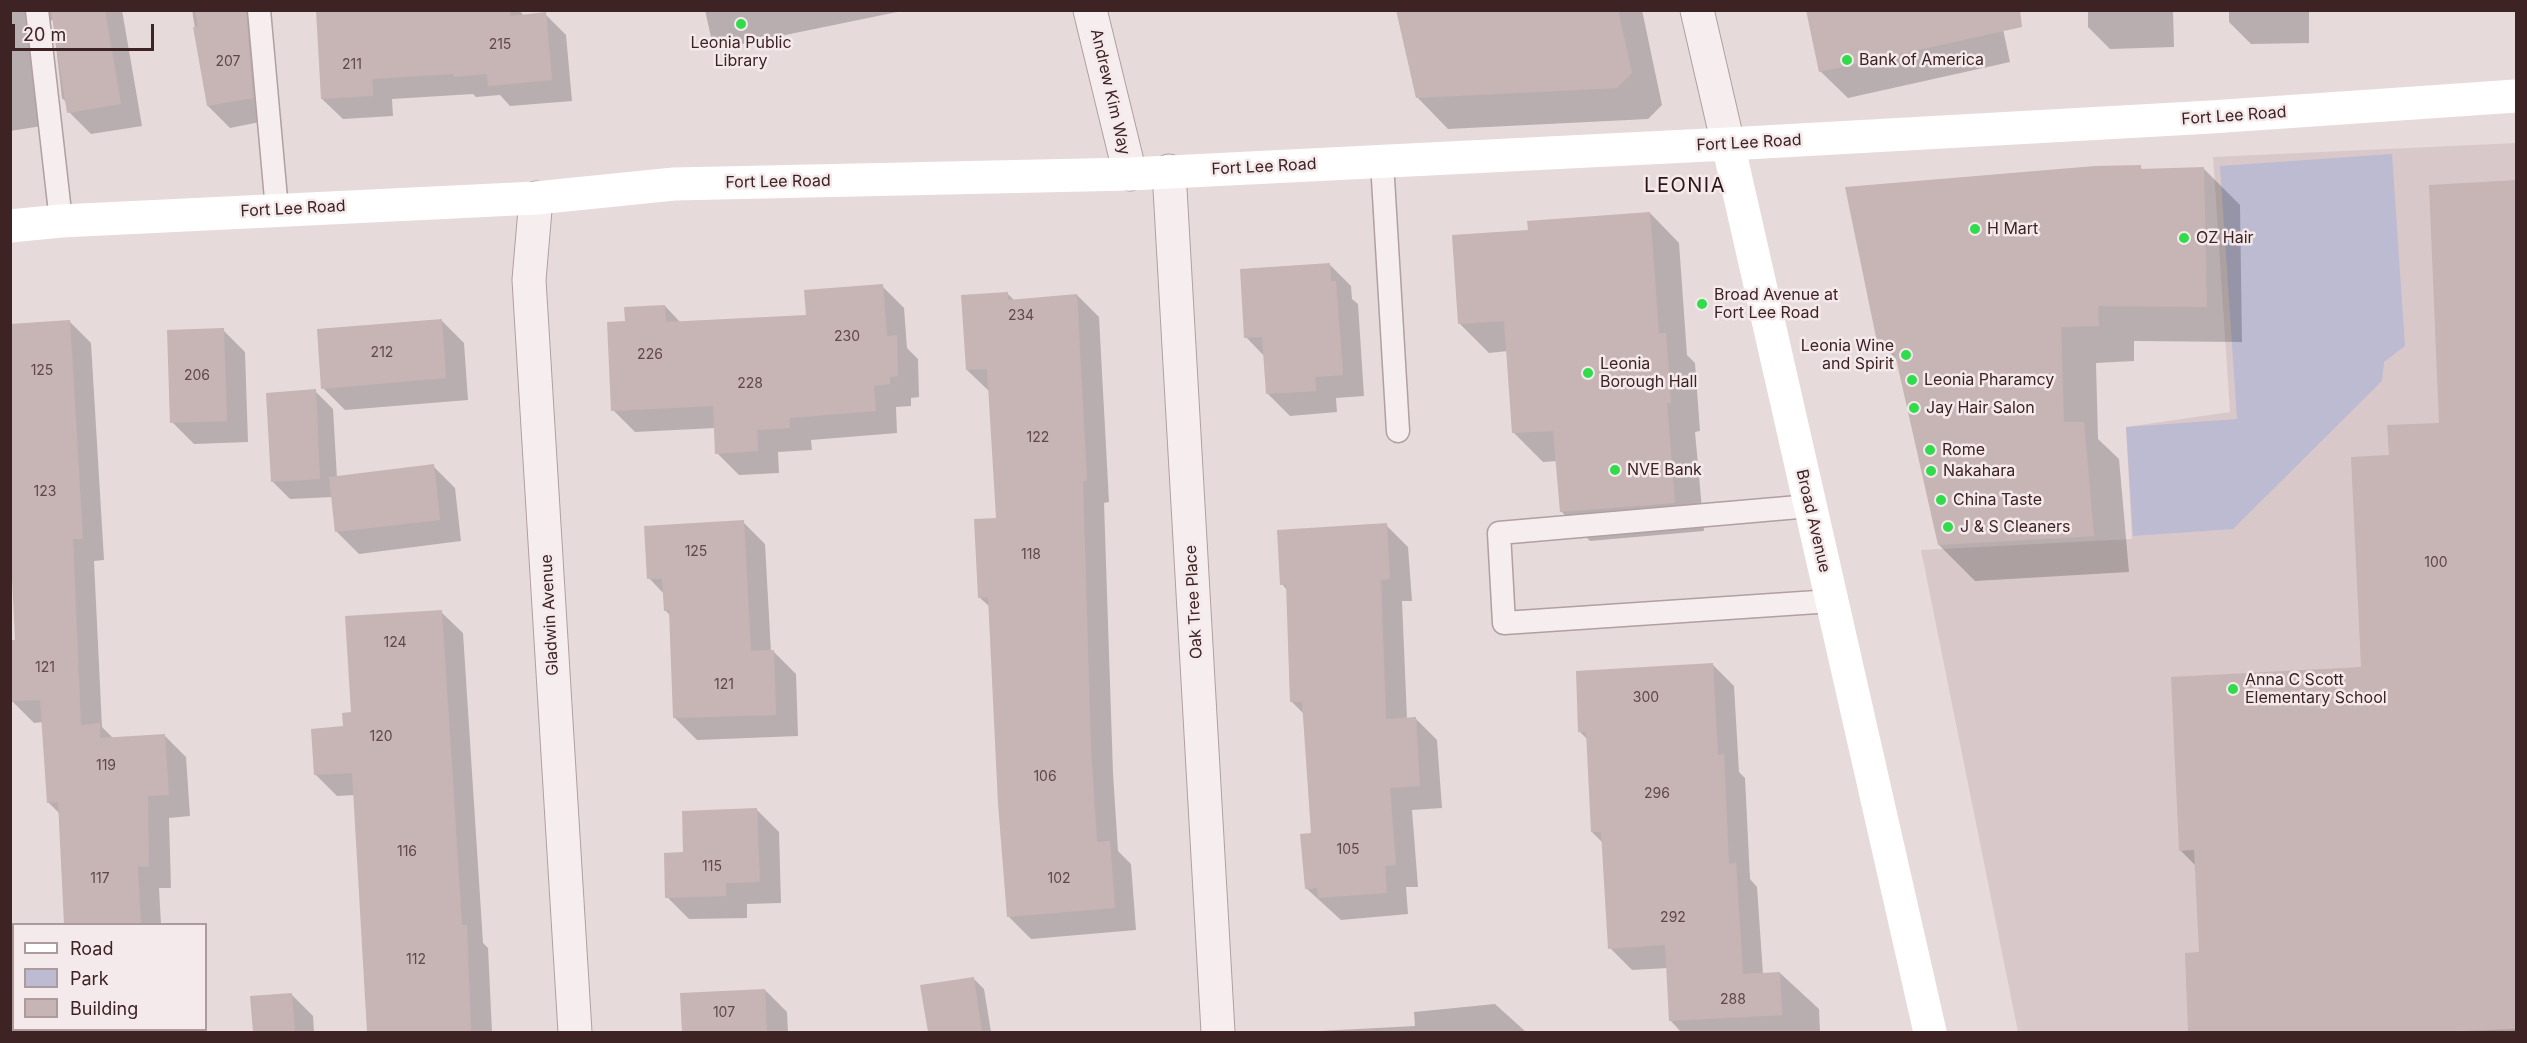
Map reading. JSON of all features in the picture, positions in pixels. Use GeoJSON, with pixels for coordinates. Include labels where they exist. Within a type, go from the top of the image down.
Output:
{"type":"FeatureCollection","features":[{"type":"Feature","properties":{"kind":"main road","name":"Fort Lee Road"},"geometry":{"type":"LineString","coordinates":[[10,226],[61,221],[536,198],[674,184],[1130,174],[1382,162],[2211,117],[2517,96]]}},
{"type":"Feature","properties":{"kind":"main road","name":"Broad Avenue"},"geometry":{"type":"LineString","coordinates":[[1728,144],[1930,1032]]}},
{"type":"Feature","properties":{"kind":"street","name":"Andrew Kim Way"},"geometry":{"type":"LineString","coordinates":[[1090,10],[1130,174]]}},
{"type":"Feature","properties":{"kind":"street","name":"Broad Avenue"},"geometry":{"type":"LineString","coordinates":[[1697,10],[1728,144]]}},
{"type":"Feature","properties":{"kind":"street","name":"Oak Tree Place"},"geometry":{"type":"LineString","coordinates":[[1169,171],[1218,1032]]}},
{"type":"Feature","properties":{"kind":"street","name":"Gladwin Avenue"},"geometry":{"type":"LineString","coordinates":[[536,198],[529,280],[575,1032]]}},
{"type":"Feature","properties":{"kind":"lane"},"geometry":{"type":"LineString","coordinates":[[37,10],[61,221]]}},
{"type":"Feature","properties":{"kind":"lane"},"geometry":{"type":"LineString","coordinates":[[260,10],[277,210]]}},
{"type":"Feature","properties":{"kind":"lane"},"geometry":{"type":"LineString","coordinates":[[1382,162],[1398,430]]}},
{"type":"Feature","properties":{"kind":"lane"},"geometry":{"type":"LineString","coordinates":[[1810,506],[1499,533],[1504,623],[1832,601]]}},
{"type":"Feature","properties":{"kind":"shaded area","name":"Anna C Scott Elementary School"},"geometry":{"type":"Polygon","coordinates":[[[2516,143],[2516,1032],[2018,1032],[1921,550],[2132,539],[2126,427],[2230,412],[2213,157],[2516,143]]]}},
{"type":"Feature","properties":{"kind":"green space"},"geometry":{"type":"Polygon","coordinates":[[[2392,154],[2405,346],[2384,362],[2382,381],[2233,529],[2133,536],[2126,427],[2237,419],[2220,166],[2392,154]]]}},
{"type":"Feature","properties":{"kind":"building"},"geometry":{"type":"Polygon","coordinates":[[[51,10],[105,10],[121,104],[67,113],[51,10]]]}},
{"type":"Feature","properties":{"kind":"building"},"geometry":{"type":"Polygon","coordinates":[[[195,10],[246,10],[253,98],[207,106],[193,27],[198,27],[195,10]]]}},
{"type":"Feature","properties":{"kind":"building"},"geometry":{"type":"Polygon","coordinates":[[[316,10],[509,10],[510,16],[546,12],[552,80],[488,86],[487,74],[372,79],[373,96],[321,99],[316,10]]]}},
{"type":"Feature","properties":{"kind":"building"},"geometry":{"type":"Polygon","coordinates":[[[1396,10],[1618,10],[1632,73],[1617,88],[1416,98],[1396,10]]]}},
{"type":"Feature","properties":{"kind":"building"},"geometry":{"type":"Polygon","coordinates":[[[1806,10],[2020,10],[2022,27],[1819,72],[1806,10]]]}},
{"type":"Feature","properties":{"kind":"building"},"geometry":{"type":"Polygon","coordinates":[[[2141,165],[2141,169],[2204,167],[2207,307],[2098,306],[2099,326],[2061,327],[2064,422],[2084,422],[2094,536],[1938,545],[1892,341],[1877,342],[1845,187],[2095,166],[2141,165]]]}},
{"type":"Feature","properties":{"kind":"building","name":"Anna C Scott Elementary School"},"geometry":{"type":"Polygon","coordinates":[[[2517,180],[2517,1029],[2435,1032],[2188,1032],[2185,953],[2199,952],[2194,850],[2179,851],[2171,677],[2361,667],[2351,457],[2389,455],[2387,425],[2439,423],[2429,185],[2517,180]]]}},
{"type":"Feature","properties":{"kind":"building"},"geometry":{"type":"Polygon","coordinates":[[[1650,212],[1659,333],[1666,333],[1671,403],[1667,403],[1675,503],[1560,512],[1553,431],[1512,433],[1504,321],[1458,324],[1452,235],[1528,230],[1527,221],[1650,212]]]}},
{"type":"Feature","properties":{"kind":"building"},"geometry":{"type":"Polygon","coordinates":[[[1330,263],[1331,281],[1336,281],[1343,375],[1315,377],[1316,391],[1266,394],[1262,337],[1244,338],[1240,269],[1330,263]]]}},
{"type":"Feature","properties":{"kind":"building"},"geometry":{"type":"Polygon","coordinates":[[[883,284],[887,336],[897,335],[898,376],[890,377],[890,384],[874,386],[876,411],[790,418],[790,428],[757,430],[758,451],[715,454],[713,406],[611,411],[607,322],[625,321],[624,307],[665,305],[666,322],[806,315],[804,290],[883,284]]]}},
{"type":"Feature","properties":{"kind":"building"},"geometry":{"type":"Polygon","coordinates":[[[1008,292],[1008,300],[1077,294],[1087,481],[1083,481],[1091,750],[1097,842],[1110,841],[1115,908],[1007,917],[998,804],[988,597],[978,598],[974,519],[996,518],[987,369],[966,370],[961,295],[1008,292]]]}},
{"type":"Feature","properties":{"kind":"building"},"geometry":{"type":"Polygon","coordinates":[[[442,319],[446,378],[321,389],[317,329],[442,319]]]}},
{"type":"Feature","properties":{"kind":"building"},"geometry":{"type":"Polygon","coordinates":[[[70,320],[83,539],[73,539],[81,725],[100,723],[100,738],[165,734],[169,795],[148,796],[149,866],[138,867],[141,923],[64,923],[58,802],[47,803],[40,700],[10,701],[10,640],[15,640],[10,537],[10,324],[70,320]]]}},
{"type":"Feature","properties":{"kind":"building"},"geometry":{"type":"Polygon","coordinates":[[[224,328],[227,421],[170,423],[167,330],[224,328]]]}},
{"type":"Feature","properties":{"kind":"building"},"geometry":{"type":"Polygon","coordinates":[[[316,389],[320,479],[271,482],[266,393],[316,389]]]}},
{"type":"Feature","properties":{"kind":"building"},"geometry":{"type":"Polygon","coordinates":[[[434,464],[440,520],[335,532],[329,477],[434,464]]]}},
{"type":"Feature","properties":{"kind":"building"},"geometry":{"type":"Polygon","coordinates":[[[744,520],[751,651],[774,650],[776,715],[673,718],[669,610],[664,611],[662,579],[647,579],[644,526],[744,520]]]}},
{"type":"Feature","properties":{"kind":"building"},"geometry":{"type":"Polygon","coordinates":[[[1387,523],[1390,579],[1381,580],[1386,719],[1416,717],[1420,786],[1390,788],[1396,865],[1385,866],[1387,893],[1318,898],[1317,888],[1305,889],[1300,834],[1311,833],[1302,702],[1290,702],[1286,585],[1280,585],[1277,530],[1387,523]]]}},
{"type":"Feature","properties":{"kind":"building"},"geometry":{"type":"Polygon","coordinates":[[[442,610],[462,925],[467,925],[471,1032],[367,1032],[352,773],[314,775],[311,729],[343,726],[342,713],[351,712],[345,616],[442,610]]]}},
{"type":"Feature","properties":{"kind":"building"},"geometry":{"type":"Polygon","coordinates":[[[1713,663],[1718,755],[1724,754],[1729,864],[1736,863],[1743,974],[1780,972],[1782,1015],[1669,1021],[1665,945],[1608,949],[1601,832],[1591,832],[1586,732],[1578,732],[1576,671],[1713,663]]]}},
{"type":"Feature","properties":{"kind":"building"},"geometry":{"type":"Polygon","coordinates":[[[757,808],[760,882],[726,883],[726,896],[665,898],[664,853],[683,852],[682,811],[757,808]]]}},
{"type":"Feature","properties":{"kind":"building"},"geometry":{"type":"Polygon","coordinates":[[[974,977],[982,1032],[928,1032],[920,985],[974,977]]]}},
{"type":"Feature","properties":{"kind":"building"},"geometry":{"type":"Polygon","coordinates":[[[765,989],[767,1032],[682,1032],[680,993],[765,989]]]}},
{"type":"Feature","properties":{"kind":"building"},"geometry":{"type":"Polygon","coordinates":[[[292,993],[295,1032],[253,1032],[250,996],[292,993]]]}},
{"type":"Feature","properties":{"kind":"place","name":"Leonia Public Library"},"geometry":{"type":"Point","coordinates":[741,24]}},
{"type":"Feature","properties":{"kind":"place","name":"Bank of America"},"geometry":{"type":"Point","coordinates":[1847,60]}},
{"type":"Feature","properties":{"kind":"place","name":"H Mart"},"geometry":{"type":"Point","coordinates":[1975,229]}},
{"type":"Feature","properties":{"kind":"place","name":"OZ Hair"},"geometry":{"type":"Point","coordinates":[2184,238]}},
{"type":"Feature","properties":{"kind":"place","name":"Broad Avenue at Fort Lee Road"},"geometry":{"type":"Point","coordinates":[1702,304]}},
{"type":"Feature","properties":{"kind":"place","name":"Leonia Wine and Spirit"},"geometry":{"type":"Point","coordinates":[1906,355]}},
{"type":"Feature","properties":{"kind":"place","name":"Leonia Borough Hall"},"geometry":{"type":"Point","coordinates":[1588,373]}},
{"type":"Feature","properties":{"kind":"place","name":"Leonia Pharamcy"},"geometry":{"type":"Point","coordinates":[1912,380]}},
{"type":"Feature","properties":{"kind":"place","name":"Jay Hair Salon"},"geometry":{"type":"Point","coordinates":[1914,408]}},
{"type":"Feature","properties":{"kind":"place","name":"Rome"},"geometry":{"type":"Point","coordinates":[1930,450]}},
{"type":"Feature","properties":{"kind":"place","name":"NVE Bank"},"geometry":{"type":"Point","coordinates":[1615,470]}},
{"type":"Feature","properties":{"kind":"place","name":"Nakahara"},"geometry":{"type":"Point","coordinates":[1931,471]}},
{"type":"Feature","properties":{"kind":"place","name":"China Taste"},"geometry":{"type":"Point","coordinates":[1941,500]}},
{"type":"Feature","properties":{"kind":"place","name":"J & S Cleaners"},"geometry":{"type":"Point","coordinates":[1948,527]}},
{"type":"Feature","properties":{"kind":"place","name":"Anna C Scott Elementary School"},"geometry":{"type":"Point","coordinates":[2233,689]}},
{"type":"Feature","properties":{"kind":"district","name":"LEONIA"},"geometry":{"type":"Point","coordinates":[1685,186]}}]}
